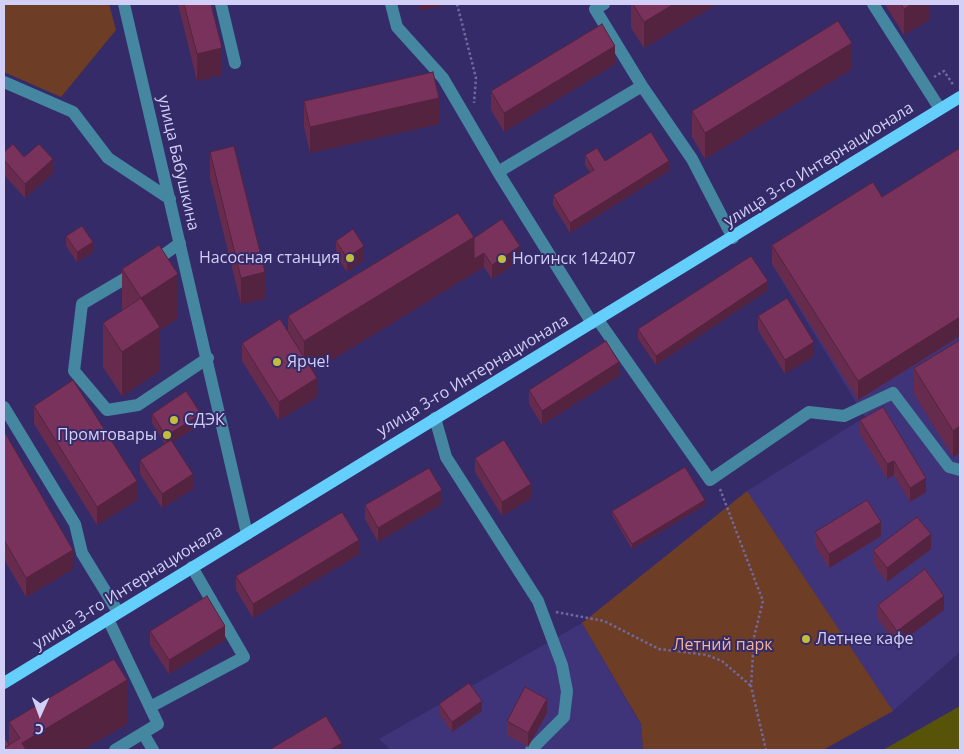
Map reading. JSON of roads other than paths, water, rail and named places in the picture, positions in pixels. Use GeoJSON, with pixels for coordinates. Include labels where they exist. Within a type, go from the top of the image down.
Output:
{"type":"FeatureCollection","features":[{"type":"Feature","properties":{"kind":"main road","name":"улица 3-го Интернационала"},"geometry":{"type":"LineString","coordinates":[[4,683],[435,418],[733,238],[940,109],[958,93]]}},
{"type":"Feature","properties":{"kind":"street","name":"улица Бабушкина"},"geometry":{"type":"LineString","coordinates":[[124,4],[208,358],[246,534]]}},
{"type":"Feature","properties":{"kind":"street"},"geometry":{"type":"LineString","coordinates":[[221,4],[235,64]]}},
{"type":"Feature","properties":{"kind":"street"},"geometry":{"type":"LineString","coordinates":[[391,4],[397,27],[443,78],[498,172],[595,322],[713,478],[808,412],[844,416],[893,392],[949,467],[960,470]]}},
{"type":"Feature","properties":{"kind":"street"},"geometry":{"type":"LineString","coordinates":[[604,4],[595,9],[642,86],[692,159],[733,238]]}},
{"type":"Feature","properties":{"kind":"street"},"geometry":{"type":"LineString","coordinates":[[872,4],[940,109]]}},
{"type":"Feature","properties":{"kind":"street"},"geometry":{"type":"LineString","coordinates":[[4,82],[73,112],[108,158],[170,199]]}},
{"type":"Feature","properties":{"kind":"street"},"geometry":{"type":"LineString","coordinates":[[498,172],[642,86]]}},
{"type":"Feature","properties":{"kind":"street"},"geometry":{"type":"LineString","coordinates":[[180,243],[158,259],[82,304],[74,371],[107,410],[138,405],[208,358]]}},
{"type":"Feature","properties":{"kind":"street"},"geometry":{"type":"LineString","coordinates":[[4,407],[75,524],[82,553],[113,616],[158,724],[115,750]]}},
{"type":"Feature","properties":{"kind":"street"},"geometry":{"type":"LineString","coordinates":[[435,418],[446,457],[538,601],[562,665],[567,691],[564,717],[531,750]]}},
{"type":"Feature","properties":{"kind":"street"},"geometry":{"type":"LineString","coordinates":[[150,707],[244,657],[192,567]]}},
{"type":"Feature","properties":{"kind":"street"},"geometry":{"type":"LineString","coordinates":[[143,733],[153,750]]}},
{"type":"Feature","properties":{"kind":"place","name":"Насосная станция"},"geometry":{"type":"Point","coordinates":[350,258]}},
{"type":"Feature","properties":{"kind":"place","name":"Ногинск 142407"},"geometry":{"type":"Point","coordinates":[502,259]}},
{"type":"Feature","properties":{"kind":"place","name":"Ярче!"},"geometry":{"type":"Point","coordinates":[277,362]}},
{"type":"Feature","properties":{"kind":"place","name":"СДЭК"},"geometry":{"type":"Point","coordinates":[174,420]}},
{"type":"Feature","properties":{"kind":"place","name":"Промтовары"},"geometry":{"type":"Point","coordinates":[167,435]}},
{"type":"Feature","properties":{"kind":"place","name":"Летнее кафе"},"geometry":{"type":"Point","coordinates":[806,639]}},
{"type":"Feature","properties":{"kind":"park label","name":"Летний парк"},"geometry":{"type":"Point","coordinates":[723,645]}}]}
